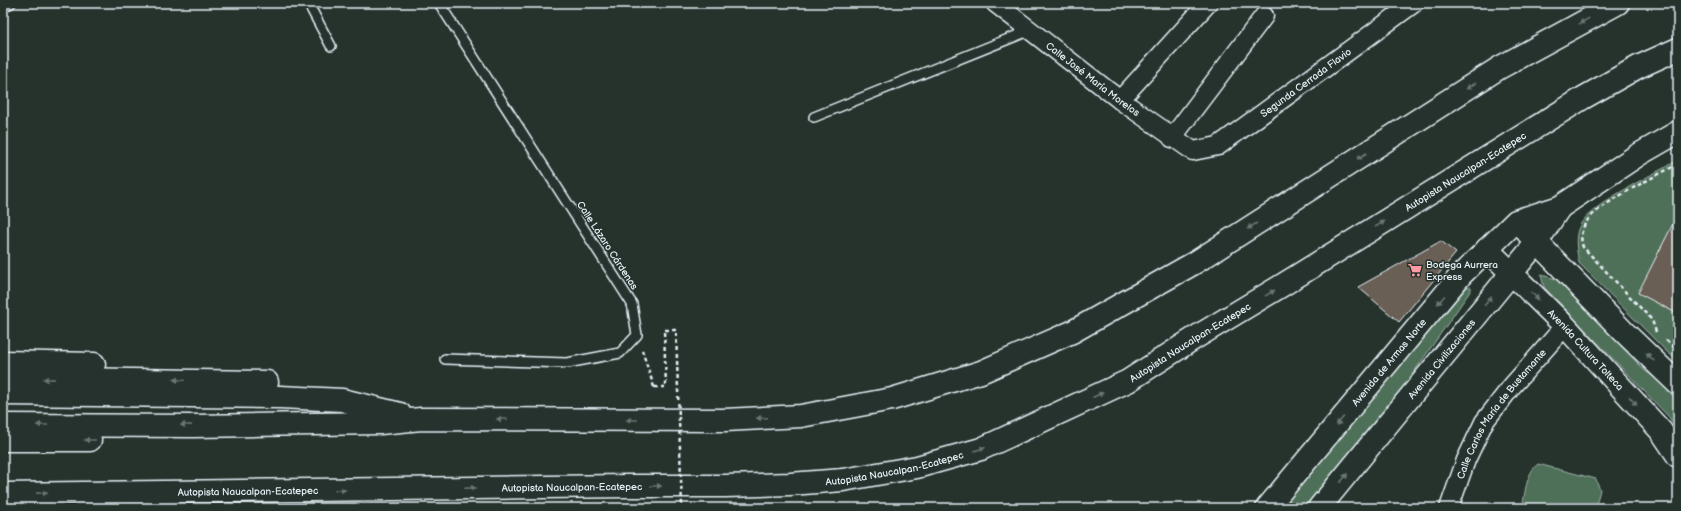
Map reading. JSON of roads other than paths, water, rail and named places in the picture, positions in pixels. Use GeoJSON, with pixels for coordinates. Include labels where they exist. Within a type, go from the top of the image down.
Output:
{"type":"FeatureCollection","features":[{"type":"Feature","properties":{"kind":"main road"},"geometry":{"type":"LineString","coordinates":[[3,424],[192,426],[380,423],[421,419],[725,420],[801,416],[892,398],[981,372],[1072,332],[1196,262],[1499,68],[1618,3]]}},
{"type":"Feature","properties":{"kind":"main road","name":"Autopista Naucalpan-Ecatepec"},"geometry":{"type":"LineString","coordinates":[[3,494],[725,486],[790,484],[843,480],[917,467],[981,449],[1128,381],[1192,339],[1281,286],[1583,98],[1638,67],[1678,49]]}},
{"type":"Feature","properties":{"kind":"main road","name":"Avenida Civilizaciones"},"geometry":{"type":"LineString","coordinates":[[1516,221],[1560,207],[1638,155],[1678,132]]}},
{"type":"Feature","properties":{"kind":"main road","name":"Avenida Civilizaciones"},"geometry":{"type":"LineString","coordinates":[[1319,508],[1537,242],[1560,207]]}},
{"type":"Feature","properties":{"kind":"main road"},"geometry":{"type":"LineString","coordinates":[[1516,221],[1624,332],[1678,384]]}},
{"type":"Feature","properties":{"kind":"main road","name":"Avenida de Armas Norte"},"geometry":{"type":"LineString","coordinates":[[1267,508],[1461,275],[1516,221]]}},
{"type":"Feature","properties":{"kind":"main road","name":"Avenida Cultura Tolteca"},"geometry":{"type":"LineString","coordinates":[[1487,249],[1565,326],[1661,431],[1678,456]]}},
{"type":"Feature","properties":{"kind":"main road"},"geometry":{"type":"LineString","coordinates":[[3,362],[192,366],[267,382],[421,419]]}},
{"type":"Feature","properties":{"kind":"main road"},"geometry":{"type":"LineString","coordinates":[[3,378],[267,382]]}},
{"type":"Feature","properties":{"kind":"main road"},"geometry":{"type":"LineString","coordinates":[[3,394],[280,397],[342,400]]}},
{"type":"Feature","properties":{"kind":"main road"},"geometry":{"type":"LineString","coordinates":[[3,408],[366,412],[421,419]]}},
{"type":"Feature","properties":{"kind":"main road"},"geometry":{"type":"LineString","coordinates":[[3,440],[193,440],[376,434],[421,419]]}},
{"type":"Feature","properties":{"kind":"street","name":"Calle José María Morelos"},"geometry":{"type":"LineString","coordinates":[[995,3],[1120,100],[1172,138],[1193,151]]}},
{"type":"Feature","properties":{"kind":"street"},"geometry":{"type":"LineString","coordinates":[[1120,100],[1208,3]]}},
{"type":"Feature","properties":{"kind":"street","name":"Segunda Cerrada Flavio"},"geometry":{"type":"LineString","coordinates":[[1193,151],[1218,146],[1414,3]]}},
{"type":"Feature","properties":{"kind":"street"},"geometry":{"type":"LineString","coordinates":[[1172,138],[1264,16]]}},
{"type":"Feature","properties":{"kind":"street","name":"Calle Carlos María de Bustamante"},"geometry":{"type":"LineString","coordinates":[[1449,508],[1466,460],[1484,422],[1512,386],[1565,326]]}},
{"type":"Feature","properties":{"kind":"lane"},"geometry":{"type":"LineString","coordinates":[[3,8],[11,3]]}},
{"type":"Feature","properties":{"kind":"lane"},"geometry":{"type":"LineString","coordinates":[[308,3],[331,46]]}},
{"type":"Feature","properties":{"kind":"lane","name":"Calle Lázaro Cárdenas"},"geometry":{"type":"LineString","coordinates":[[439,3],[632,304],[637,335],[620,353],[567,363],[445,359]]}},
{"type":"Feature","properties":{"kind":"lane"},"geometry":{"type":"LineString","coordinates":[[814,117],[1031,30]]}},
{"type":"Feature","properties":{"kind":"place","name":"Bodega Aurrera Express"},"geometry":{"type":"Point","coordinates":[1415,270]}}]}
